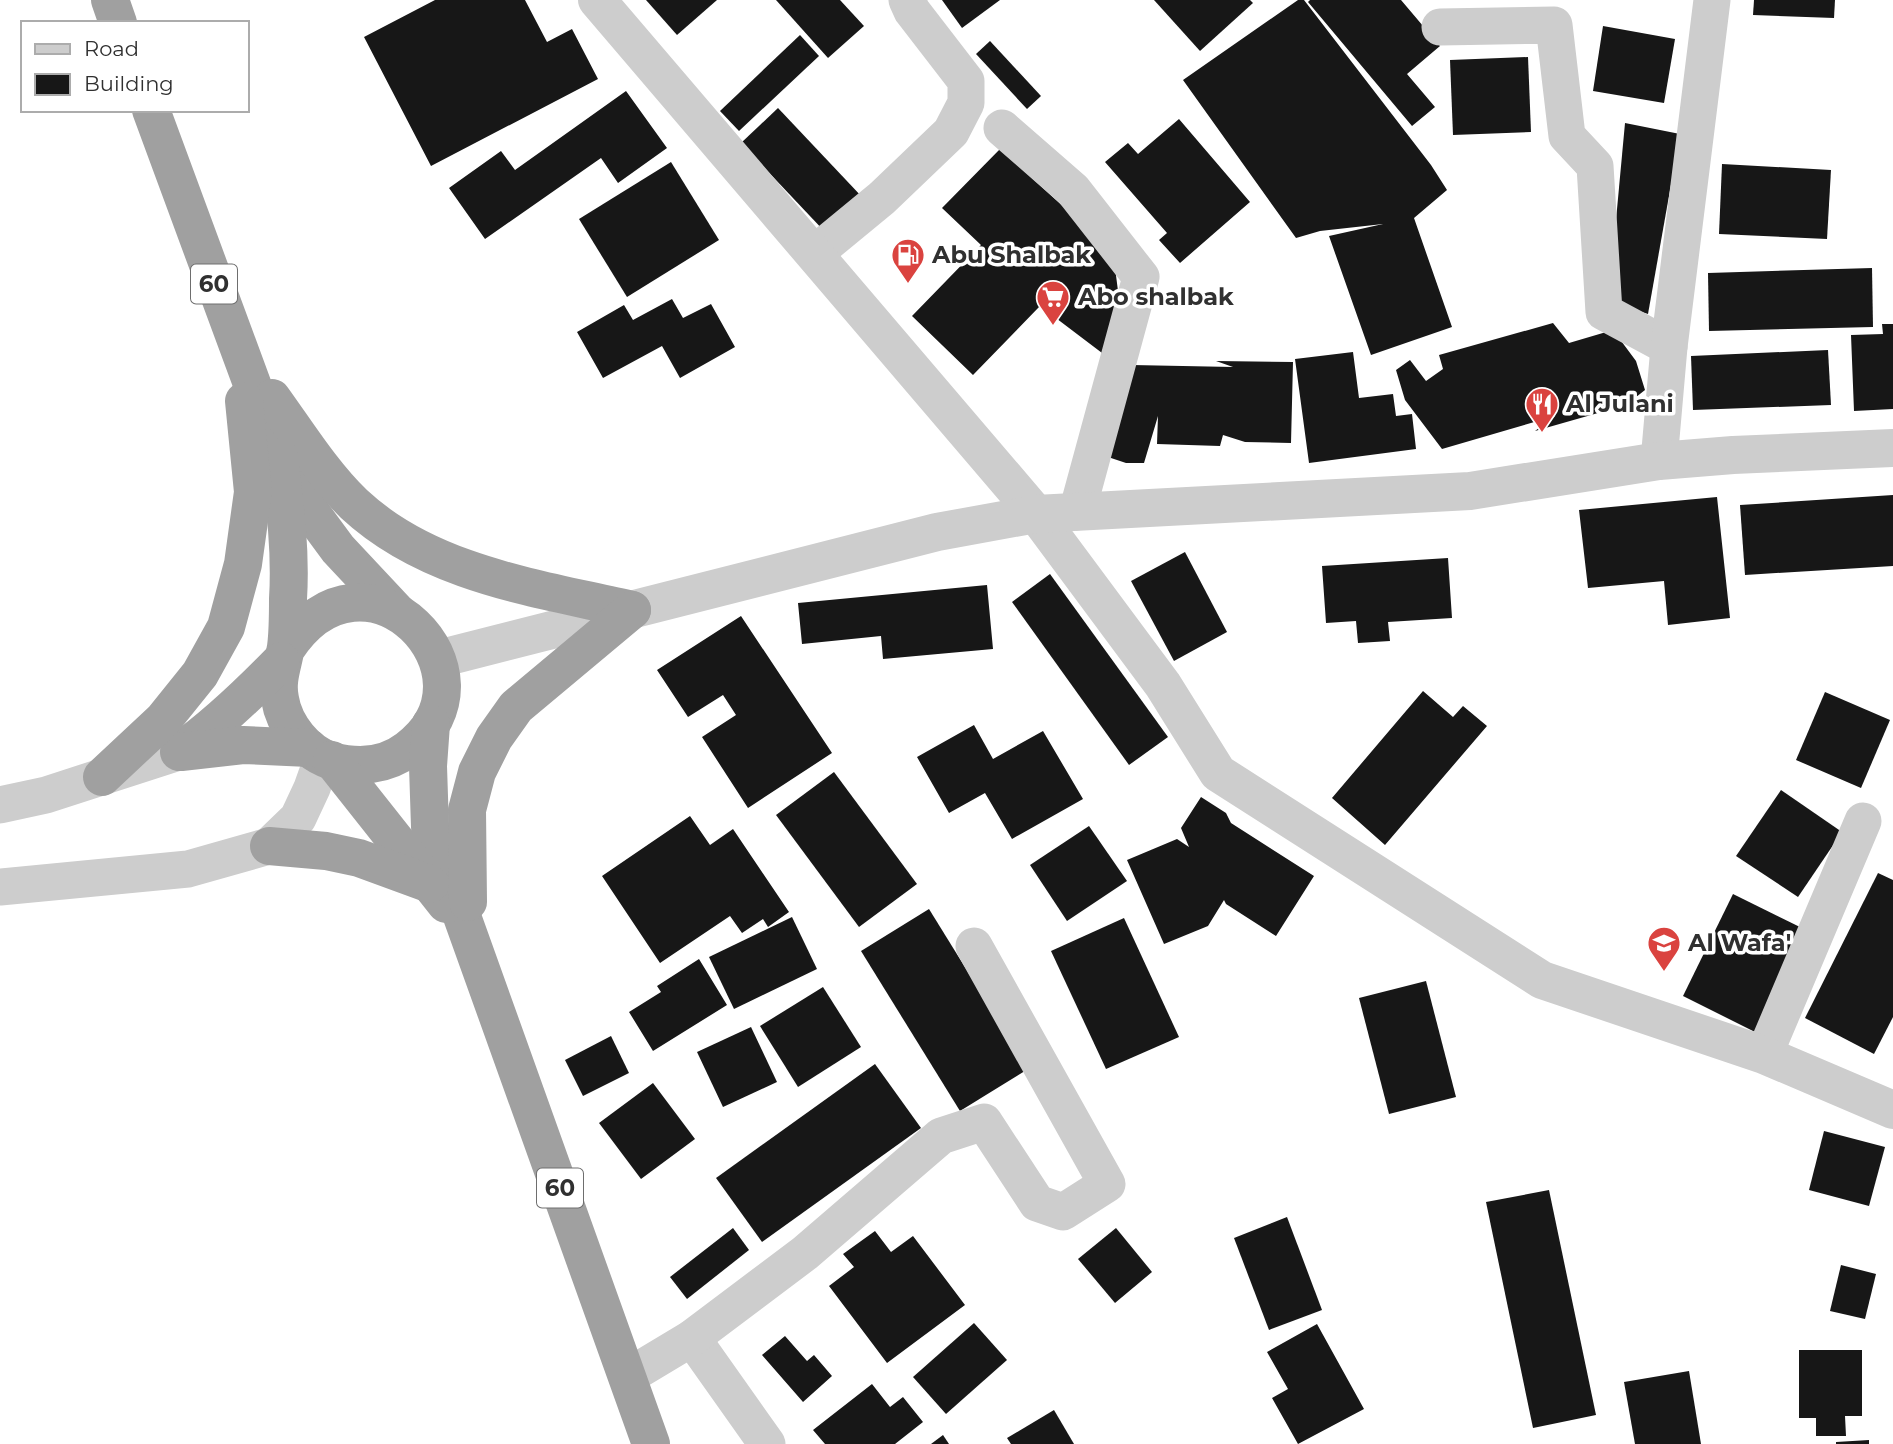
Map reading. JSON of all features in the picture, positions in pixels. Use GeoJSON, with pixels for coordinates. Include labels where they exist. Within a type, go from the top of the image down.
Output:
{"type":"FeatureCollection","features":[{"type":"Feature","properties":{"kind":"highway"},"geometry":{"type":"LineString","coordinates":[[110,0],[117,21]]}},
{"type":"Feature","properties":{"kind":"highway","name":"60"},"geometry":{"type":"LineString","coordinates":[[151,112],[279,457],[310,510],[338,549],[397,611],[414,624],[428,640],[438,659],[442,681],[439,703],[431,724],[428,766],[430,827],[651,1444]]}},
{"type":"Feature","properties":{"kind":"highway"},"geometry":{"type":"LineString","coordinates":[[239,350],[314,457],[354,504],[392,533],[429,554],[474,572],[632,610]]}},
{"type":"Feature","properties":{"kind":"highway"},"geometry":{"type":"LineString","coordinates":[[102,777],[163,720],[200,674],[226,627],[243,564],[253,492],[239,350]]}},
{"type":"Feature","properties":{"kind":"highway","name":"60"},"geometry":{"type":"LineString","coordinates":[[279,457],[290,551],[284,655],[278,680],[279,699],[285,718],[296,734],[321,755],[468,933]]}},
{"type":"Feature","properties":{"kind":"highway","name":"60"},"geometry":{"type":"LineString","coordinates":[[284,655],[298,631],[314,616],[333,606],[355,602],[377,604],[397,611]]}},
{"type":"Feature","properties":{"kind":"highway"},"geometry":{"type":"LineString","coordinates":[[468,933],[467,810],[477,772],[494,738],[516,706],[632,610]]}},
{"type":"Feature","properties":{"kind":"highway"},"geometry":{"type":"LineString","coordinates":[[179,752],[236,708],[284,655]]}},
{"type":"Feature","properties":{"kind":"highway","name":"60"},"geometry":{"type":"LineString","coordinates":[[321,755],[354,765],[377,764],[399,756],[417,742],[431,724]]}},
{"type":"Feature","properties":{"kind":"highway"},"geometry":{"type":"LineString","coordinates":[[179,752],[275,744],[321,755]]}},
{"type":"Feature","properties":{"kind":"highway"},"geometry":{"type":"LineString","coordinates":[[269,846],[326,851],[359,858],[430,884]]}},
{"type":"Feature","properties":{"kind":"street"},"geometry":{"type":"LineString","coordinates":[[597,0],[1036,514],[1163,685],[1218,774],[1542,980],[1763,1055],[1893,1110]]}},
{"type":"Feature","properties":{"kind":"street"},"geometry":{"type":"LineString","coordinates":[[814,254],[882,198],[951,132],[966,103],[966,81],[912,11],[907,0]]}},
{"type":"Feature","properties":{"kind":"street"},"geometry":{"type":"LineString","coordinates":[[1659,461],[1669,347],[1712,0]]}},
{"type":"Feature","properties":{"kind":"street"},"geometry":{"type":"LineString","coordinates":[[1440,27],[1554,25],[1567,136],[1595,166],[1604,313],[1669,347]]}},
{"type":"Feature","properties":{"kind":"street"},"geometry":{"type":"LineString","coordinates":[[1002,128],[1073,190],[1141,277],[1077,512]]}},
{"type":"Feature","properties":{"kind":"street"},"geometry":{"type":"LineString","coordinates":[[438,659],[937,532],[1036,514],[1470,491],[1659,461],[1733,454],[1893,448]]}},
{"type":"Feature","properties":{"kind":"street"},"geometry":{"type":"LineString","coordinates":[[0,805],[46,795],[179,752]]}},
{"type":"Feature","properties":{"kind":"street"},"geometry":{"type":"LineString","coordinates":[[0,887],[188,869],[269,846],[298,818],[312,788],[321,755]]}},
{"type":"Feature","properties":{"kind":"street"},"geometry":{"type":"LineString","coordinates":[[1763,1055],[1863,821]]}},
{"type":"Feature","properties":{"kind":"street"},"geometry":{"type":"LineString","coordinates":[[627,1377],[692,1338],[804,1253],[941,1136],[984,1122],[1037,1203],[1063,1213],[1107,1184],[974,946]]}},
{"type":"Feature","properties":{"kind":"street"},"geometry":{"type":"LineString","coordinates":[[692,1338],[767,1444]]}},
{"type":"Feature","properties":{"kind":"building"},"geometry":{"type":"Polygon","coordinates":[[[435,0],[525,0],[547,42],[572,29],[598,79],[431,166],[364,37],[435,0]]]}},
{"type":"Feature","properties":{"kind":"building"},"geometry":{"type":"Polygon","coordinates":[[[646,0],[717,0],[677,35],[646,0]]]}},
{"type":"Feature","properties":{"kind":"building"},"geometry":{"type":"Polygon","coordinates":[[[776,0],[840,0],[864,26],[828,58],[776,0]]]}},
{"type":"Feature","properties":{"kind":"building"},"geometry":{"type":"Polygon","coordinates":[[[942,0],[1000,0],[962,28],[942,0]]]}},
{"type":"Feature","properties":{"kind":"building"},"geometry":{"type":"Polygon","coordinates":[[[1154,0],[1250,0],[1253,3],[1200,51],[1154,0]]]}},
{"type":"Feature","properties":{"kind":"building"},"geometry":{"type":"Polygon","coordinates":[[[1298,0],[1304,0],[1431,165],[1447,190],[1414,218],[1452,327],[1371,355],[1329,236],[1383,224],[1320,231],[1296,238],[1183,80],[1298,0]]]}},
{"type":"Feature","properties":{"kind":"building"},"geometry":{"type":"Polygon","coordinates":[[[1401,0],[1440,46],[1407,74],[1435,107],[1412,126],[1308,2],[1401,0]]]}},
{"type":"Feature","properties":{"kind":"building"},"geometry":{"type":"Polygon","coordinates":[[[1754,0],[1835,0],[1834,18],[1753,15],[1754,0]]]}},
{"type":"Feature","properties":{"kind":"building"},"geometry":{"type":"Polygon","coordinates":[[[1603,26],[1675,39],[1664,103],[1593,91],[1603,26]]]}},
{"type":"Feature","properties":{"kind":"building"},"geometry":{"type":"Polygon","coordinates":[[[800,35],[819,56],[739,131],[720,111],[800,35]]]}},
{"type":"Feature","properties":{"kind":"building"},"geometry":{"type":"Polygon","coordinates":[[[990,41],[1041,96],[1027,109],[976,54],[990,41]]]}},
{"type":"Feature","properties":{"kind":"building"},"geometry":{"type":"Polygon","coordinates":[[[1528,57],[1531,132],[1453,135],[1450,60],[1528,57]]]}},
{"type":"Feature","properties":{"kind":"building"},"geometry":{"type":"Polygon","coordinates":[[[626,91],[667,148],[618,183],[601,158],[485,239],[449,188],[501,151],[515,170],[626,91]]]}},
{"type":"Feature","properties":{"kind":"building"},"geometry":{"type":"Polygon","coordinates":[[[778,108],[863,198],[826,233],[741,143],[778,108]]]}},
{"type":"Feature","properties":{"kind":"building"},"geometry":{"type":"Polygon","coordinates":[[[1179,119],[1250,202],[1180,263],[1159,240],[1167,233],[1105,162],[1128,143],[1138,154],[1179,119]]]}},
{"type":"Feature","properties":{"kind":"building"},"geometry":{"type":"Polygon","coordinates":[[[1625,123],[1680,134],[1648,314],[1620,305],[1616,220],[1625,123]]]}},
{"type":"Feature","properties":{"kind":"building"},"geometry":{"type":"Polygon","coordinates":[[[1000,149],[1113,252],[1122,322],[1106,356],[1040,306],[973,375],[912,316],[981,245],[942,208],[1000,149]]]}},
{"type":"Feature","properties":{"kind":"building"},"geometry":{"type":"Polygon","coordinates":[[[671,162],[719,240],[627,297],[579,219],[671,162]]]}},
{"type":"Feature","properties":{"kind":"building"},"geometry":{"type":"Polygon","coordinates":[[[1722,164],[1831,170],[1827,239],[1719,234],[1722,164]]]}},
{"type":"Feature","properties":{"kind":"building"},"geometry":{"type":"Polygon","coordinates":[[[1872,268],[1873,327],[1709,331],[1708,273],[1872,268]]]}},
{"type":"Feature","properties":{"kind":"building"},"geometry":{"type":"Polygon","coordinates":[[[672,299],[683,318],[711,304],[735,347],[680,378],[662,346],[603,378],[577,332],[624,305],[633,320],[672,299]]]}},
{"type":"Feature","properties":{"kind":"building"},"geometry":{"type":"Polygon","coordinates":[[[1553,323],[1569,343],[1613,330],[1636,361],[1645,390],[1626,405],[1535,431],[1555,416],[1442,449],[1405,400],[1396,370],[1410,360],[1426,381],[1443,369],[1439,355],[1553,323]]]}},
{"type":"Feature","properties":{"kind":"building"},"geometry":{"type":"Polygon","coordinates":[[[1882,324],[1893,324],[1893,409],[1854,411],[1851,335],[1883,334],[1882,324]]]}},
{"type":"Feature","properties":{"kind":"building"},"geometry":{"type":"Polygon","coordinates":[[[1828,350],[1831,405],[1693,410],[1691,356],[1828,350]]]}},
{"type":"Feature","properties":{"kind":"building"},"geometry":{"type":"Polygon","coordinates":[[[1353,352],[1359,398],[1393,394],[1396,416],[1412,414],[1416,449],[1309,463],[1295,359],[1353,352]]]}},
{"type":"Feature","properties":{"kind":"building"},"geometry":{"type":"Polygon","coordinates":[[[1216,361],[1293,362],[1291,443],[1245,442],[1223,435],[1220,446],[1157,444],[1158,416],[1144,463],[1126,463],[1105,456],[1132,365],[1233,367],[1216,361]]]}},
{"type":"Feature","properties":{"kind":"building"},"geometry":{"type":"Polygon","coordinates":[[[1893,495],[1893,566],[1745,575],[1740,505],[1893,495]]]}},
{"type":"Feature","properties":{"kind":"building"},"geometry":{"type":"Polygon","coordinates":[[[1717,497],[1730,618],[1668,625],[1664,581],[1588,588],[1579,510],[1717,497]]]}},
{"type":"Feature","properties":{"kind":"building"},"geometry":{"type":"Polygon","coordinates":[[[1185,552],[1227,632],[1174,661],[1131,581],[1185,552]]]}},
{"type":"Feature","properties":{"kind":"building"},"geometry":{"type":"Polygon","coordinates":[[[1448,558],[1452,618],[1388,622],[1390,641],[1358,643],[1356,621],[1326,623],[1322,566],[1448,558]]]}},
{"type":"Feature","properties":{"kind":"building"},"geometry":{"type":"Polygon","coordinates":[[[1050,574],[1168,737],[1129,765],[1012,602],[1050,574]]]}},
{"type":"Feature","properties":{"kind":"building"},"geometry":{"type":"Polygon","coordinates":[[[987,585],[993,649],[883,659],[881,636],[802,644],[798,603],[987,585]]]}},
{"type":"Feature","properties":{"kind":"building"},"geometry":{"type":"Polygon","coordinates":[[[741,616],[832,753],[748,808],[702,737],[736,715],[723,695],[688,717],[657,670],[741,616]]]}},
{"type":"Feature","properties":{"kind":"building"},"geometry":{"type":"Polygon","coordinates":[[[1423,691],[1453,717],[1463,706],[1487,726],[1385,845],[1332,798],[1423,691]]]}},
{"type":"Feature","properties":{"kind":"building"},"geometry":{"type":"Polygon","coordinates":[[[1825,692],[1890,720],[1861,788],[1796,760],[1825,692]]]}},
{"type":"Feature","properties":{"kind":"building"},"geometry":{"type":"Polygon","coordinates":[[[974,725],[993,759],[1043,731],[1083,799],[1012,839],[985,793],[949,813],[917,757],[974,725]]]}},
{"type":"Feature","properties":{"kind":"building"},"geometry":{"type":"Polygon","coordinates":[[[834,772],[917,884],[859,927],[776,815],[834,772]]]}},
{"type":"Feature","properties":{"kind":"building"},"geometry":{"type":"Polygon","coordinates":[[[1781,790],[1842,832],[1798,897],[1736,856],[1781,790]]]}},
{"type":"Feature","properties":{"kind":"building"},"geometry":{"type":"Polygon","coordinates":[[[1201,797],[1226,813],[1231,823],[1314,876],[1276,936],[1226,904],[1224,900],[1208,926],[1164,944],[1127,860],[1177,839],[1189,847],[1181,828],[1201,797]]]}},
{"type":"Feature","properties":{"kind":"building"},"geometry":{"type":"Polygon","coordinates":[[[690,816],[710,845],[733,829],[789,912],[768,927],[763,919],[742,933],[730,916],[660,963],[602,876],[690,816]]]}},
{"type":"Feature","properties":{"kind":"building"},"geometry":{"type":"Polygon","coordinates":[[[1089,826],[1127,881],[1067,921],[1030,865],[1089,826]]]}},
{"type":"Feature","properties":{"kind":"building"},"geometry":{"type":"Polygon","coordinates":[[[1878,873],[1893,880],[1893,1017],[1874,1054],[1805,1018],[1878,873]]]}},
{"type":"Feature","properties":{"kind":"building"},"geometry":{"type":"Polygon","coordinates":[[[1733,894],[1804,929],[1755,1032],[1683,996],[1733,894]]]}},
{"type":"Feature","properties":{"kind":"building"},"geometry":{"type":"Polygon","coordinates":[[[929,909],[1028,1069],[960,1111],[861,951],[929,909]]]}},
{"type":"Feature","properties":{"kind":"building"},"geometry":{"type":"Polygon","coordinates":[[[792,917],[817,969],[734,1009],[709,957],[792,917]]]}},
{"type":"Feature","properties":{"kind":"building"},"geometry":{"type":"Polygon","coordinates":[[[1124,918],[1179,1037],[1106,1069],[1051,951],[1124,918]]]}},
{"type":"Feature","properties":{"kind":"building"},"geometry":{"type":"Polygon","coordinates":[[[699,959],[727,1005],[653,1051],[629,1012],[661,992],[657,986],[699,959]]]}},
{"type":"Feature","properties":{"kind":"building"},"geometry":{"type":"Polygon","coordinates":[[[1426,981],[1456,1097],[1389,1114],[1359,998],[1426,981]]]}},
{"type":"Feature","properties":{"kind":"building"},"geometry":{"type":"Polygon","coordinates":[[[823,987],[861,1047],[798,1087],[760,1026],[823,987]]]}},
{"type":"Feature","properties":{"kind":"building"},"geometry":{"type":"Polygon","coordinates":[[[751,1027],[777,1082],[723,1107],[697,1052],[751,1027]]]}},
{"type":"Feature","properties":{"kind":"building"},"geometry":{"type":"Polygon","coordinates":[[[611,1036],[629,1073],[583,1096],[565,1060],[611,1036]]]}},
{"type":"Feature","properties":{"kind":"building"},"geometry":{"type":"Polygon","coordinates":[[[875,1064],[921,1128],[762,1242],[716,1178],[875,1064]]]}},
{"type":"Feature","properties":{"kind":"building"},"geometry":{"type":"Polygon","coordinates":[[[653,1083],[695,1139],[641,1179],[599,1123],[653,1083]]]}},
{"type":"Feature","properties":{"kind":"building"},"geometry":{"type":"Polygon","coordinates":[[[1824,1131],[1885,1147],[1869,1206],[1809,1190],[1824,1131]]]}},
{"type":"Feature","properties":{"kind":"building"},"geometry":{"type":"Polygon","coordinates":[[[1549,1190],[1596,1415],[1533,1428],[1486,1202],[1549,1190]]]}},
{"type":"Feature","properties":{"kind":"building"},"geometry":{"type":"Polygon","coordinates":[[[1287,1217],[1322,1310],[1269,1330],[1234,1238],[1287,1217]]]}},
{"type":"Feature","properties":{"kind":"building"},"geometry":{"type":"Polygon","coordinates":[[[733,1228],[749,1250],[687,1299],[670,1277],[733,1228]]]}},
{"type":"Feature","properties":{"kind":"building"},"geometry":{"type":"Polygon","coordinates":[[[1116,1228],[1152,1272],[1115,1303],[1078,1259],[1116,1228]]]}},
{"type":"Feature","properties":{"kind":"building"},"geometry":{"type":"Polygon","coordinates":[[[875,1231],[891,1252],[913,1236],[965,1305],[887,1363],[829,1286],[854,1267],[843,1254],[875,1231]]]}},
{"type":"Feature","properties":{"kind":"building"},"geometry":{"type":"Polygon","coordinates":[[[1841,1265],[1876,1274],[1865,1319],[1830,1311],[1841,1265]]]}},
{"type":"Feature","properties":{"kind":"building"},"geometry":{"type":"Polygon","coordinates":[[[974,1323],[1007,1360],[946,1414],[913,1377],[974,1323]]]}},
{"type":"Feature","properties":{"kind":"building"},"geometry":{"type":"Polygon","coordinates":[[[1317,1324],[1364,1409],[1298,1444],[1272,1398],[1288,1389],[1267,1352],[1317,1324]]]}},
{"type":"Feature","properties":{"kind":"building"},"geometry":{"type":"Polygon","coordinates":[[[785,1336],[807,1361],[814,1355],[832,1376],[803,1402],[762,1355],[785,1336]]]}},
{"type":"Feature","properties":{"kind":"building"},"geometry":{"type":"Polygon","coordinates":[[[1799,1350],[1862,1350],[1862,1416],[1845,1416],[1846,1436],[1816,1436],[1816,1418],[1799,1418],[1799,1350]]]}},
{"type":"Feature","properties":{"kind":"building"},"geometry":{"type":"Polygon","coordinates":[[[1689,1371],[1701,1444],[1635,1444],[1624,1382],[1689,1371]]]}},
{"type":"Feature","properties":{"kind":"building"},"geometry":{"type":"Polygon","coordinates":[[[872,1384],[890,1407],[903,1397],[923,1422],[895,1444],[825,1444],[813,1430],[872,1384]]]}},
{"type":"Feature","properties":{"kind":"building"},"geometry":{"type":"Polygon","coordinates":[[[1054,1410],[1074,1444],[1011,1444],[1007,1438],[1054,1410]]]}},
{"type":"Feature","properties":{"kind":"building"},"geometry":{"type":"Polygon","coordinates":[[[943,1435],[949,1444],[931,1444],[943,1435]]]}},
{"type":"Feature","properties":{"kind":"building"},"geometry":{"type":"Polygon","coordinates":[[[1869,1440],[1869,1444],[1836,1444],[1836,1442],[1869,1440]]]}},
{"type":"Feature","properties":{"kind":"place","name":"Abu Shalbak"},"geometry":{"type":"Point","coordinates":[908,285]}},
{"type":"Feature","properties":{"kind":"place","name":"Abo shalbak"},"geometry":{"type":"Point","coordinates":[1053,327]}},
{"type":"Feature","properties":{"kind":"place","name":"Al Julani"},"geometry":{"type":"Point","coordinates":[1542,434]}},
{"type":"Feature","properties":{"kind":"place","name":"Al Wafa'"},"geometry":{"type":"Point","coordinates":[1664,973]}}]}
